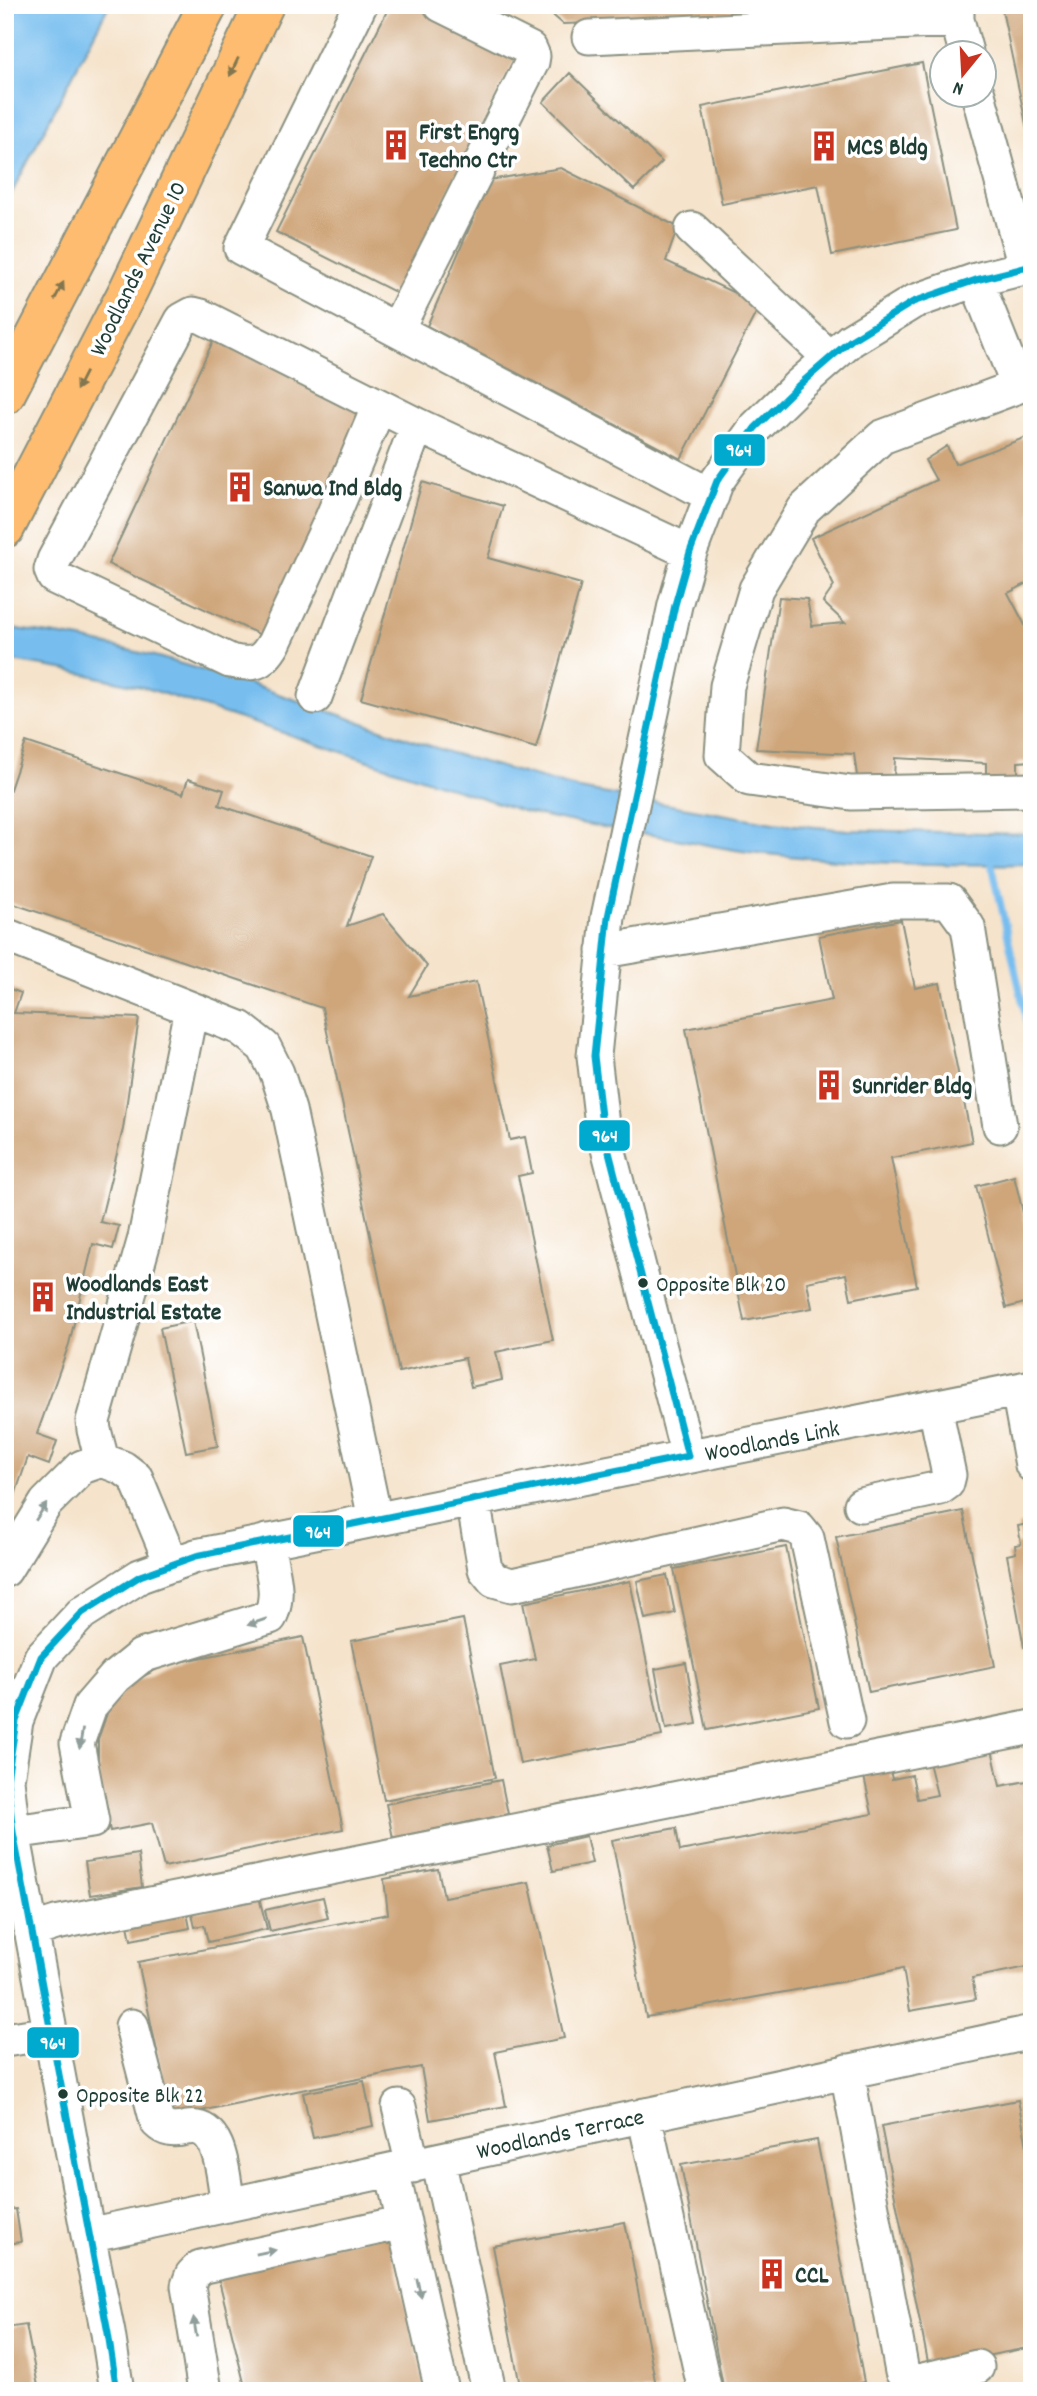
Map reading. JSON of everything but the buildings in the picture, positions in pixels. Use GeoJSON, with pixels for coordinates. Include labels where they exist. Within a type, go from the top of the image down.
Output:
{"type":"FeatureCollection","features":[{"type":"Feature","properties":{"kind":"main road"},"geometry":{"type":"LineString","coordinates":[[5,395],[208,5]]}},
{"type":"Feature","properties":{"kind":"main road","name":"Woodlands Avenue 10"},"geometry":{"type":"LineString","coordinates":[[5,528],[129,289],[264,5]]}},
{"type":"Feature","properties":{"kind":"street"},"geometry":{"type":"LineString","coordinates":[[360,5],[242,248],[712,496]]}},
{"type":"Feature","properties":{"kind":"street"},"geometry":{"type":"LineString","coordinates":[[397,329],[533,56],[530,49],[440,5]]}},
{"type":"Feature","properties":{"kind":"street"},"geometry":{"type":"LineString","coordinates":[[589,37],[957,13],[963,38]]}},
{"type":"Feature","properties":{"kind":"street"},"geometry":{"type":"LineString","coordinates":[[688,1456],[602,1125],[594,1056],[608,917],[675,605],[690,552],[717,481],[755,428],[851,340],[913,302],[976,279],[1029,267],[1018,191],[984,108]]}},
{"type":"Feature","properties":{"kind":"street"},"geometry":{"type":"LineString","coordinates":[[692,229],[830,358]]}},
{"type":"Feature","properties":{"kind":"street"},"geometry":{"type":"LineString","coordinates":[[976,279],[1025,384],[882,437],[804,509],[756,589],[727,686],[723,755],[750,779],[851,793],[1032,790]]}},
{"type":"Feature","properties":{"kind":"street"},"geometry":{"type":"LineString","coordinates":[[379,406],[332,518],[280,630],[266,656],[258,661],[246,665],[229,661],[54,577],[51,570],[54,560],[182,320],[193,314],[379,406],[417,425],[690,552]]}},
{"type":"Feature","properties":{"kind":"street"},"geometry":{"type":"LineString","coordinates":[[316,697],[417,425]]}},
{"type":"Feature","properties":{"kind":"street"},"geometry":{"type":"LineString","coordinates":[[604,951],[893,901],[949,901],[968,927],[1000,1126]]}},
{"type":"Feature","properties":{"kind":"street"},"geometry":{"type":"LineString","coordinates":[[5,935],[240,1028],[264,1047],[277,1073],[289,1110],[375,1519]]}},
{"type":"Feature","properties":{"kind":"street"},"geometry":{"type":"LineString","coordinates":[[102,1460],[93,1421],[145,1238],[191,1009]]}},
{"type":"Feature","properties":{"kind":"street"},"geometry":{"type":"LineString","coordinates":[[1025,1389],[1032,1465]]}},
{"type":"Feature","properties":{"kind":"street","name":"Woodlands Link"},"geometry":{"type":"LineString","coordinates":[[117,2391],[13,1832],[7,1780],[16,1721],[41,1657],[82,1613],[140,1577],[196,1556],[1025,1389]]}},
{"type":"Feature","properties":{"kind":"street"},"geometry":{"type":"LineString","coordinates":[[861,1505],[940,1488],[947,1483],[949,1475],[935,1407]]}},
{"type":"Feature","properties":{"kind":"street"},"geometry":{"type":"LineString","coordinates":[[5,1570],[46,1503],[82,1467],[102,1460],[123,1468],[136,1478],[172,1565]]}},
{"type":"Feature","properties":{"kind":"street"},"geometry":{"type":"LineString","coordinates":[[473,1500],[485,1569],[494,1580],[512,1585],[783,1524],[799,1528],[807,1538],[848,1721]]}},
{"type":"Feature","properties":{"kind":"street"},"geometry":{"type":"LineString","coordinates":[[13,1832],[91,1822],[78,1743],[90,1706],[115,1678],[141,1657],[270,1617],[275,1607],[277,1589],[267,1541]]}},
{"type":"Feature","properties":{"kind":"street"},"geometry":{"type":"LineString","coordinates":[[31,1931],[70,1920],[1032,1727]]}},
{"type":"Feature","properties":{"kind":"street"},"geometry":{"type":"LineString","coordinates":[[132,2026],[157,2122],[164,2129],[173,2131],[196,2126],[210,2134],[217,2145],[228,2205]]}},
{"type":"Feature","properties":{"kind":"street","name":"Woodlands Terrace"},"geometry":{"type":"LineString","coordinates":[[88,2235],[1032,2032]]}},
{"type":"Feature","properties":{"kind":"street"},"geometry":{"type":"LineString","coordinates":[[5,2040],[50,2033]]}},
{"type":"Feature","properties":{"kind":"street"},"geometry":{"type":"LineString","coordinates":[[847,2071],[902,2372],[908,2379],[919,2381],[977,2367]]}},
{"type":"Feature","properties":{"kind":"street"},"geometry":{"type":"LineString","coordinates":[[398,2107],[414,2165],[489,2391]]}},
{"type":"Feature","properties":{"kind":"street"},"geometry":{"type":"LineString","coordinates":[[644,2115],[705,2391]]}},
{"type":"Feature","properties":{"kind":"street"},"geometry":{"type":"LineString","coordinates":[[414,2165],[404,2222],[442,2391]]}},
{"type":"Feature","properties":{"kind":"street"},"geometry":{"type":"LineString","coordinates":[[205,2391],[188,2286],[192,2275],[200,2267],[404,2222]]}},
{"type":"Feature","properties":{"kind":"water"},"geometry":{"type":"Polygon","coordinates":[[[5,5],[109,5],[5,206],[5,5]]]}},
{"type":"Feature","properties":{"kind":"water"},"geometry":{"type":"Polygon","coordinates":[[[5,627],[81,639],[158,657],[249,684],[451,753],[579,789],[773,823],[848,830],[1032,834],[1032,864],[890,863],[784,856],[577,823],[522,811],[146,688],[62,669],[5,660],[5,627]]]}},
{"type":"Feature","properties":{"kind":"waterway"},"geometry":{"type":"LineString","coordinates":[[992,865],[1032,1045]]}},
{"type":"Feature","properties":{"kind":"transit line","name":"964"},"geometry":{"type":"LineString","coordinates":[[117,2391],[13,1832],[7,1780],[16,1721],[41,1657],[82,1613],[140,1576],[196,1556],[688,1456],[602,1125],[594,1056],[608,917],[675,605],[690,552],[717,481],[755,428],[851,340],[913,302],[976,280],[1032,266]]}},
{"type":"Feature","properties":{"kind":"place","name":"First Engrg Techno Ctr"},"geometry":{"type":"Point","coordinates":[396,145]}},
{"type":"Feature","properties":{"kind":"place","name":"MCS Bldg"},"geometry":{"type":"Point","coordinates":[824,146]}},
{"type":"Feature","properties":{"kind":"place","name":"Sanwa Ind Bldg"},"geometry":{"type":"Point","coordinates":[240,487]}},
{"type":"Feature","properties":{"kind":"place","name":"Sunrider Bldg"},"geometry":{"type":"Point","coordinates":[829,1085]}},
{"type":"Feature","properties":{"kind":"place","name":"Opposite Blk 20"},"geometry":{"type":"Point","coordinates":[643,1283]}},
{"type":"Feature","properties":{"kind":"place","name":"Woodlands East Industrial Estate"},"geometry":{"type":"Point","coordinates":[43,1297]}},
{"type":"Feature","properties":{"kind":"place","name":"Opposite Blk 22"},"geometry":{"type":"Point","coordinates":[63,2094]}},
{"type":"Feature","properties":{"kind":"place","name":"CCL"},"geometry":{"type":"Point","coordinates":[772,2274]}}]}
